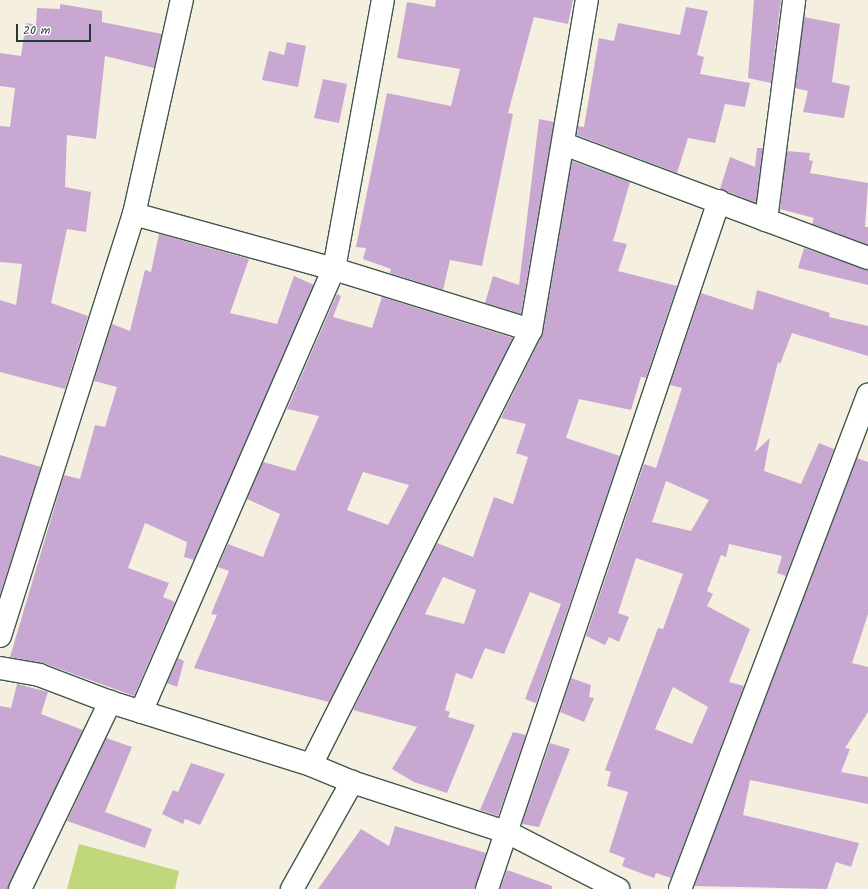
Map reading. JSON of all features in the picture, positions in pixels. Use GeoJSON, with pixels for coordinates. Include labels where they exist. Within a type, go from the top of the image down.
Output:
{"type":"FeatureCollection","features":[{"type":"Feature","properties":{"kind":"street"},"geometry":{"type":"LineString","coordinates":[[0,636],[134,214],[182,0]]}},
{"type":"Feature","properties":{"kind":"street"},"geometry":{"type":"LineString","coordinates":[[141,712],[334,269],[383,0]]}},
{"type":"Feature","properties":{"kind":"street"},"geometry":{"type":"LineString","coordinates":[[311,764],[530,330],[564,144],[587,0]]}},
{"type":"Feature","properties":{"kind":"street"},"geometry":{"type":"LineString","coordinates":[[766,220],[794,0]]}},
{"type":"Feature","properties":{"kind":"street"},"geometry":{"type":"LineString","coordinates":[[564,144],[868,258]]}},
{"type":"Feature","properties":{"kind":"street"},"geometry":{"type":"LineString","coordinates":[[487,889],[509,833],[719,201]]}},
{"type":"Feature","properties":{"kind":"street"},"geometry":{"type":"LineString","coordinates":[[134,214],[334,269],[530,330]]}},
{"type":"Feature","properties":{"kind":"street"},"geometry":{"type":"LineString","coordinates":[[680,889],[868,395]]}},
{"type":"Feature","properties":{"kind":"street"},"geometry":{"type":"LineString","coordinates":[[0,668],[38,674],[110,702],[311,764],[352,782],[509,833],[618,889]]}},
{"type":"Feature","properties":{"kind":"street"},"geometry":{"type":"LineString","coordinates":[[20,889],[110,702]]}},
{"type":"Feature","properties":{"kind":"street"},"geometry":{"type":"LineString","coordinates":[[292,889],[352,782]]}},
{"type":"Feature","properties":{"kind":"green space"},"geometry":{"type":"Polygon","coordinates":[[[79,844],[179,871],[175,889],[67,889],[79,844]]]}},
{"type":"Feature","properties":{"kind":"building"},"geometry":{"type":"Polygon","coordinates":[[[436,0],[573,0],[568,24],[534,17],[508,113],[513,114],[482,266],[450,260],[443,290],[390,273],[391,269],[363,259],[366,248],[356,247],[387,93],[451,106],[460,69],[397,58],[407,2],[435,7],[436,0]]]}},
{"type":"Feature","properties":{"kind":"building"},"geometry":{"type":"Polygon","coordinates":[[[754,0],[781,0],[771,83],[748,78],[754,0]]]}},
{"type":"Feature","properties":{"kind":"building"},"geometry":{"type":"Polygon","coordinates":[[[60,4],[102,11],[102,22],[162,34],[154,68],[105,56],[96,139],[67,135],[65,187],[91,192],[86,232],[67,229],[51,303],[88,316],[65,389],[0,372],[0,300],[16,305],[22,264],[0,262],[0,126],[10,127],[15,88],[0,86],[0,53],[21,56],[26,23],[36,25],[37,8],[60,9],[60,4]]]}},
{"type":"Feature","properties":{"kind":"building"},"geometry":{"type":"Polygon","coordinates":[[[686,7],[708,11],[697,55],[704,57],[700,74],[750,83],[745,107],[725,104],[715,143],[688,138],[677,173],[577,135],[578,126],[584,127],[599,38],[614,41],[618,23],[680,35],[686,7]]]}},
{"type":"Feature","properties":{"kind":"building"},"geometry":{"type":"Polygon","coordinates":[[[804,17],[840,24],[832,82],[850,86],[844,118],[803,112],[808,91],[795,88],[804,17]]]}},
{"type":"Feature","properties":{"kind":"building"},"geometry":{"type":"Polygon","coordinates":[[[287,42],[306,46],[298,87],[262,80],[269,51],[284,55],[287,42]]]}},
{"type":"Feature","properties":{"kind":"building"},"geometry":{"type":"Polygon","coordinates":[[[323,79],[347,84],[339,123],[314,118],[323,79]]]}},
{"type":"Feature","properties":{"kind":"building"},"geometry":{"type":"Polygon","coordinates":[[[539,119],[554,122],[521,314],[485,303],[493,276],[519,285],[539,119]]]}},
{"type":"Feature","properties":{"kind":"building"},"geometry":{"type":"Polygon","coordinates":[[[757,148],[763,148],[756,203],[720,189],[730,157],[755,167],[757,148]]]}},
{"type":"Feature","properties":{"kind":"building"},"geometry":{"type":"Polygon","coordinates":[[[787,151],[810,153],[809,160],[813,161],[810,173],[868,183],[865,227],[868,227],[868,245],[812,224],[814,218],[780,209],[787,151]]]}},
{"type":"Feature","properties":{"kind":"building"},"geometry":{"type":"Polygon","coordinates":[[[572,161],[630,182],[613,241],[627,244],[618,271],[677,286],[646,378],[641,377],[631,410],[579,399],[566,438],[620,456],[536,703],[525,699],[561,604],[530,592],[504,654],[485,648],[472,679],[456,673],[445,710],[450,712],[448,717],[475,725],[447,793],[414,782],[392,769],[417,727],[353,710],[437,543],[473,557],[494,497],[513,504],[528,457],[516,453],[526,424],[501,418],[543,333],[572,161]],[[443,577],[425,614],[464,624],[476,590],[443,577]]]}},
{"type":"Feature","properties":{"kind":"building"},"geometry":{"type":"Polygon","coordinates":[[[159,234],[249,259],[230,313],[277,324],[294,276],[314,285],[194,560],[184,557],[187,542],[145,523],[128,568],[169,583],[163,597],[175,602],[134,696],[43,663],[10,657],[64,475],[80,479],[95,425],[105,427],[117,387],[94,381],[112,324],[130,331],[145,270],[151,272],[159,234]]]}},
{"type":"Feature","properties":{"kind":"building"},"geometry":{"type":"Polygon","coordinates":[[[804,248],[868,270],[868,285],[798,268],[804,248]]]}},
{"type":"Feature","properties":{"kind":"building"},"geometry":{"type":"Polygon","coordinates":[[[757,290],[830,313],[829,317],[868,326],[868,356],[792,333],[780,364],[778,362],[755,452],[770,438],[764,471],[801,484],[819,443],[834,449],[786,576],[777,573],[782,556],[729,544],[726,557],[721,555],[707,591],[713,594],[707,606],[750,629],[729,682],[744,686],[671,878],[656,873],[654,878],[622,866],[625,858],[609,852],[628,792],[607,786],[611,772],[605,770],[658,628],[663,629],[683,574],[636,558],[618,613],[629,617],[619,642],[609,637],[605,645],[586,636],[644,464],[656,468],[682,388],[670,385],[701,293],[753,310],[757,290]],[[666,481],[652,522],[691,531],[709,500],[666,481]],[[673,687],[655,729],[692,744],[708,707],[673,687]]]}},
{"type":"Feature","properties":{"kind":"building"},"geometry":{"type":"Polygon","coordinates":[[[337,294],[341,296],[333,317],[372,328],[382,297],[513,338],[329,702],[194,668],[217,615],[211,614],[229,571],[218,567],[228,544],[263,557],[280,514],[247,499],[263,462],[295,471],[319,416],[287,409],[337,294]],[[363,472],[347,510],[388,525],[409,485],[363,472]]]}},
{"type":"Feature","properties":{"kind":"building"},"geometry":{"type":"Polygon","coordinates":[[[0,455],[41,467],[0,595],[0,455]]]}},
{"type":"Feature","properties":{"kind":"building"},"geometry":{"type":"Polygon","coordinates":[[[857,458],[868,462],[868,614],[852,663],[868,667],[868,712],[845,748],[850,749],[841,772],[868,777],[868,804],[750,780],[743,815],[859,843],[851,867],[836,862],[827,889],[694,886],[857,458]]]}},
{"type":"Feature","properties":{"kind":"building"},"geometry":{"type":"Polygon","coordinates":[[[178,658],[184,661],[177,687],[167,683],[178,658]]]}},
{"type":"Feature","properties":{"kind":"building"},"geometry":{"type":"Polygon","coordinates":[[[571,678],[591,685],[589,697],[594,698],[584,722],[560,712],[571,678]]]}},
{"type":"Feature","properties":{"kind":"building"},"geometry":{"type":"Polygon","coordinates":[[[17,684],[48,692],[41,714],[83,730],[8,889],[0,889],[0,706],[11,708],[17,684]]]}},
{"type":"Feature","properties":{"kind":"building"},"geometry":{"type":"Polygon","coordinates":[[[513,732],[526,735],[498,816],[480,810],[513,732]]]}},
{"type":"Feature","properties":{"kind":"building"},"geometry":{"type":"Polygon","coordinates":[[[106,738],[132,747],[105,812],[152,829],[145,848],[67,821],[106,738]]]}},
{"type":"Feature","properties":{"kind":"building"},"geometry":{"type":"Polygon","coordinates":[[[550,743],[570,749],[539,827],[522,824],[550,743]]]}},
{"type":"Feature","properties":{"kind":"building"},"geometry":{"type":"Polygon","coordinates":[[[191,763],[225,774],[200,825],[185,819],[183,824],[162,814],[173,790],[178,792],[191,763]]]}},
{"type":"Feature","properties":{"kind":"building"},"geometry":{"type":"Polygon","coordinates":[[[395,826],[486,853],[475,889],[318,889],[361,829],[389,846],[395,826]]]}},
{"type":"Feature","properties":{"kind":"building"},"geometry":{"type":"Polygon","coordinates":[[[507,870],[552,886],[552,889],[500,889],[507,870]]]}}]}
